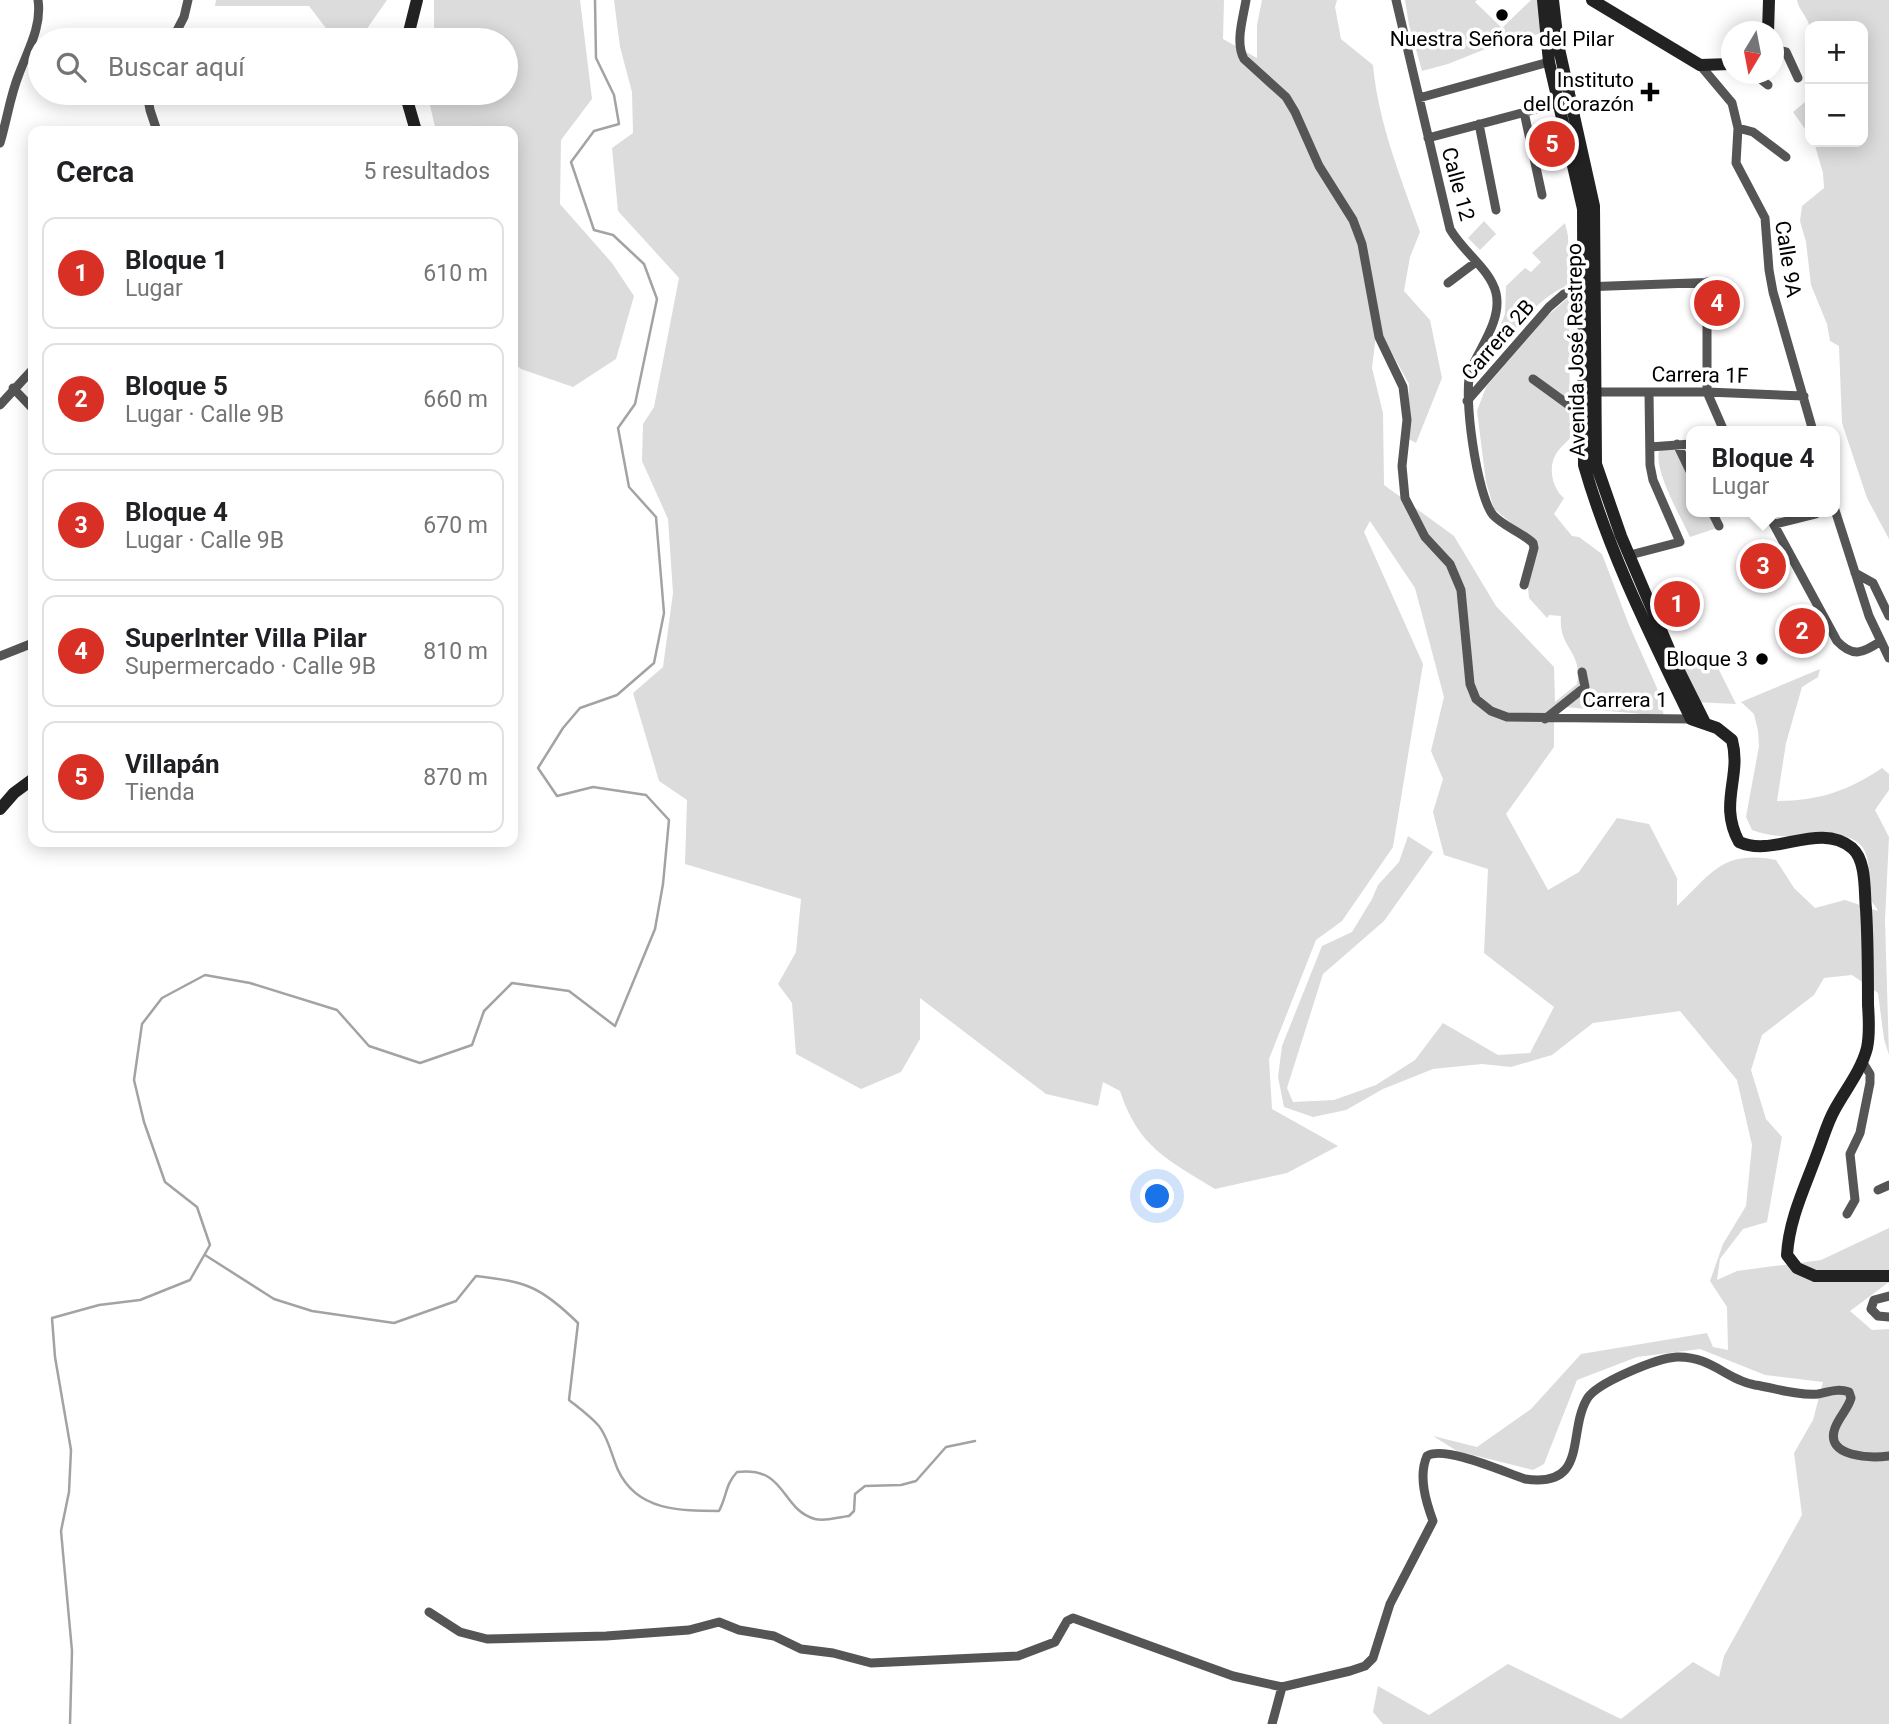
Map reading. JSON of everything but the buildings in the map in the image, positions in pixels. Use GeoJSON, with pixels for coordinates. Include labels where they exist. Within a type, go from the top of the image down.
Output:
{"type":"FeatureCollection","features":[{"type":"Feature","properties":{"kind":"main road"},"geometry":{"type":"LineString","coordinates":[[410,28],[417,0]]}},
{"type":"Feature","properties":{"kind":"main road","name":"Avenida José Restrepo"},"geometry":{"type":"LineString","coordinates":[[1543,0],[1549,62],[1583,209],[1596,392],[1596,464],[1678,671],[1706,723]]}},
{"type":"Feature","properties":{"kind":"main road","name":"Avenida José Restrepo"},"geometry":{"type":"LineString","coordinates":[[1553,0],[1559,49],[1594,206],[1588,287],[1584,465],[1596,505],[1656,646],[1691,719]]}},
{"type":"Feature","properties":{"kind":"main road"},"geometry":{"type":"LineString","coordinates":[[1592,0],[1700,65],[1721,64]]}},
{"type":"Feature","properties":{"kind":"main road"},"geometry":{"type":"LineString","coordinates":[[1768,21],[1769,0]]}},
{"type":"Feature","properties":{"kind":"main road"},"geometry":{"type":"LineString","coordinates":[[408,105],[415,126]]}},
{"type":"Feature","properties":{"kind":"main road","name":"Carrera 1"},"geometry":{"type":"LineString","coordinates":[[1691,719],[1706,723]]}},
{"type":"Feature","properties":{"kind":"main road"},"geometry":{"type":"LineString","coordinates":[[1706,723],[1732,740],[1735,762],[1729,816],[1739,842],[1748,846],[1764,847],[1819,838],[1852,848],[1859,857],[1863,872],[1868,954],[1869,1032],[1862,1061],[1834,1110],[1795,1212],[1788,1235],[1787,1255],[1797,1268],[1815,1276],[1889,1276]]}},
{"type":"Feature","properties":{"kind":"main road"},"geometry":{"type":"LineString","coordinates":[[0,809],[28,783]]}},
{"type":"Feature","properties":{"kind":"street"},"geometry":{"type":"LineString","coordinates":[[36,28],[38,0]]}},
{"type":"Feature","properties":{"kind":"street"},"geometry":{"type":"LineString","coordinates":[[180,28],[188,0]]}},
{"type":"Feature","properties":{"kind":"street","name":"Carrera 1"},"geometry":{"type":"LineString","coordinates":[[1247,0],[1240,42],[1241,53],[1244,59],[1286,97],[1319,166],[1353,220],[1362,244],[1379,337],[1403,387],[1407,420],[1402,466],[1405,498],[1425,537],[1450,564],[1461,590],[1469,684],[1476,699],[1491,711],[1507,717],[1691,719]]}},
{"type":"Feature","properties":{"kind":"street","name":"Calle 12"},"geometry":{"type":"LineString","coordinates":[[1396,0],[1450,229],[1459,245],[1491,280],[1497,297],[1490,330],[1470,371],[1467,401]]}},
{"type":"Feature","properties":{"kind":"street"},"geometry":{"type":"LineString","coordinates":[[0,143],[19,74],[28,52]]}},
{"type":"Feature","properties":{"kind":"street"},"geometry":{"type":"LineString","coordinates":[[1784,52],[1798,78]]}},
{"type":"Feature","properties":{"kind":"street"},"geometry":{"type":"LineString","coordinates":[[1419,98],[1549,62]]}},
{"type":"Feature","properties":{"kind":"street","name":"Calle 9A"},"geometry":{"type":"LineString","coordinates":[[1700,65],[1732,103],[1738,128],[1736,163],[1765,218],[1773,292],[1812,426]]}},
{"type":"Feature","properties":{"kind":"street"},"geometry":{"type":"LineString","coordinates":[[1428,138],[1559,103]]}},
{"type":"Feature","properties":{"kind":"street"},"geometry":{"type":"LineString","coordinates":[[149,105],[155,126]]}},
{"type":"Feature","properties":{"kind":"street"},"geometry":{"type":"LineString","coordinates":[[1524,113],[1542,195]]}},
{"type":"Feature","properties":{"kind":"street"},"geometry":{"type":"LineString","coordinates":[[1479,124],[1496,210]]}},
{"type":"Feature","properties":{"kind":"street"},"geometry":{"type":"LineString","coordinates":[[1738,128],[1754,132],[1786,157]]}},
{"type":"Feature","properties":{"kind":"street"},"geometry":{"type":"LineString","coordinates":[[1448,283],[1476,262]]}},
{"type":"Feature","properties":{"kind":"street"},"geometry":{"type":"LineString","coordinates":[[1707,282],[1707,392],[1722,426]]}},
{"type":"Feature","properties":{"kind":"street","name":"Carrera 2B"},"geometry":{"type":"LineString","coordinates":[[1524,585],[1534,548],[1532,543],[1493,515],[1483,496],[1467,401],[1549,307],[1564,294],[1588,287],[1719,282]]}},
{"type":"Feature","properties":{"kind":"street"},"geometry":{"type":"LineString","coordinates":[[0,405],[28,374]]}},
{"type":"Feature","properties":{"kind":"street"},"geometry":{"type":"LineString","coordinates":[[1533,379],[1584,416]]}},
{"type":"Feature","properties":{"kind":"street"},"geometry":{"type":"LineString","coordinates":[[13,388],[28,404]]}},
{"type":"Feature","properties":{"kind":"street","name":"Carrera 1F"},"geometry":{"type":"LineString","coordinates":[[1596,392],[1707,392],[1804,396]]}},
{"type":"Feature","properties":{"kind":"street"},"geometry":{"type":"LineString","coordinates":[[1630,555],[1680,542],[1653,480],[1649,392]]}},
{"type":"Feature","properties":{"kind":"street"},"geometry":{"type":"LineString","coordinates":[[1677,444],[1686,463]]}},
{"type":"Feature","properties":{"kind":"street"},"geometry":{"type":"LineString","coordinates":[[1650,447],[1686,444]]}},
{"type":"Feature","properties":{"kind":"street"},"geometry":{"type":"LineString","coordinates":[[1714,517],[1719,526]]}},
{"type":"Feature","properties":{"kind":"street"},"geometry":{"type":"LineString","coordinates":[[1770,517],[1837,641],[1846,650],[1860,652],[1881,642]]}},
{"type":"Feature","properties":{"kind":"street"},"geometry":{"type":"LineString","coordinates":[[1774,524],[1803,517]]}},
{"type":"Feature","properties":{"kind":"street"},"geometry":{"type":"LineString","coordinates":[[1837,517],[1869,616],[1889,657]]}},
{"type":"Feature","properties":{"kind":"street"},"geometry":{"type":"LineString","coordinates":[[1855,573],[1873,583],[1889,613]]}},
{"type":"Feature","properties":{"kind":"street"},"geometry":{"type":"LineString","coordinates":[[0,656],[28,645]]}},
{"type":"Feature","properties":{"kind":"street"},"geometry":{"type":"LineString","coordinates":[[1545,719],[1585,687],[1582,672]]}},
{"type":"Feature","properties":{"kind":"street"},"geometry":{"type":"LineString","coordinates":[[1847,1214],[1855,1200],[1850,1154],[1860,1133],[1870,1083],[1870,1074],[1862,1061]]}},
{"type":"Feature","properties":{"kind":"street"},"geometry":{"type":"LineString","coordinates":[[1878,1189],[1889,1185]]}},
{"type":"Feature","properties":{"kind":"street"},"geometry":{"type":"LineString","coordinates":[[1889,1296],[1874,1300],[1871,1309],[1878,1316],[1889,1317]]}},
{"type":"Feature","properties":{"kind":"street"},"geometry":{"type":"LineString","coordinates":[[429,1612],[460,1632],[487,1639],[606,1636],[688,1630],[719,1622],[739,1630],[774,1636],[801,1650],[833,1653],[871,1663],[1018,1656],[1055,1642],[1067,1621],[1073,1618],[1233,1676],[1282,1687],[1350,1671],[1365,1666],[1373,1658],[1390,1604],[1433,1521],[1426,1497],[1423,1469],[1427,1456],[1432,1453],[1446,1453],[1525,1479],[1536,1480],[1560,1473],[1569,1465],[1574,1455],[1582,1412],[1589,1395],[1643,1365],[1673,1357],[1690,1357],[1711,1364],[1741,1382],[1802,1394],[1843,1390],[1849,1392],[1851,1398],[1835,1427],[1833,1437],[1838,1447],[1859,1457],[1889,1457]]}},
{"type":"Feature","properties":{"kind":"street"},"geometry":{"type":"LineString","coordinates":[[1272,1724],[1282,1687]]}},
{"type":"Feature","properties":{"kind":"shaded area"},"geometry":{"type":"Polygon","coordinates":[[[216,0],[387,0],[367,28],[326,28],[309,6],[215,6],[216,0]]]}},
{"type":"Feature","properties":{"kind":"shaded area"},"geometry":{"type":"Polygon","coordinates":[[[434,0],[580,0],[592,99],[561,140],[560,204],[612,263],[634,296],[616,359],[573,387],[518,366],[518,126],[435,126],[430,105],[518,105],[518,28],[434,28],[434,0]]]}},
{"type":"Feature","properties":{"kind":"shaded area"},"geometry":{"type":"Polygon","coordinates":[[[614,0],[1224,0],[1223,39],[1257,58],[1257,25],[1262,0],[1337,0],[1335,7],[1341,39],[1373,65],[1385,129],[1420,232],[1410,257],[1404,291],[1430,320],[1442,378],[1416,443],[1407,438],[1409,384],[1377,326],[1372,368],[1383,413],[1384,485],[1454,536],[1496,606],[1554,667],[1555,702],[1577,684],[1577,664],[1563,636],[1561,616],[1549,615],[1547,618],[1529,598],[1528,587],[1535,542],[1494,509],[1486,482],[1477,411],[1486,387],[1545,318],[1569,297],[1570,438],[1553,461],[1553,478],[1564,498],[1554,514],[1572,536],[1579,537],[1602,554],[1657,688],[1664,716],[1554,706],[1554,747],[1506,814],[1548,890],[1579,872],[1617,818],[1649,824],[1677,878],[1677,906],[1720,866],[1743,858],[1758,858],[1776,860],[1794,888],[1815,908],[1845,900],[1878,911],[1870,896],[1866,854],[1856,841],[1839,835],[1780,836],[1752,830],[1746,817],[1759,746],[1758,731],[1754,714],[1741,702],[1820,669],[1818,677],[1802,687],[1786,743],[1777,801],[1819,797],[1845,789],[1882,768],[1889,774],[1889,790],[1875,810],[1889,837],[1885,920],[1889,1055],[1884,1039],[1878,993],[1852,975],[1824,978],[1814,995],[1762,1035],[1751,1070],[1766,1119],[1782,1137],[1767,1222],[1743,1229],[1720,1259],[1717,1280],[1737,1271],[1821,1260],[1889,1228],[1889,1282],[1850,1311],[1872,1330],[1889,1329],[1889,1724],[1383,1724],[1373,1712],[1378,1686],[1429,1715],[1508,1664],[1621,1719],[1693,1662],[1719,1677],[1724,1656],[1802,1515],[1794,1453],[1813,1420],[1823,1382],[1765,1375],[1700,1349],[1637,1357],[1577,1380],[1544,1464],[1533,1470],[1457,1451],[1433,1436],[1477,1447],[1531,1409],[1581,1354],[1707,1333],[1713,1347],[1728,1350],[1727,1307],[1710,1281],[1723,1244],[1746,1206],[1752,1145],[1737,1080],[1680,1011],[1593,1023],[1552,1055],[1511,1067],[1482,1064],[1433,1069],[1383,1089],[1346,1110],[1313,1117],[1284,1107],[1278,1077],[1282,1046],[1322,946],[1352,932],[1378,885],[1399,862],[1408,836],[1433,852],[1384,921],[1323,974],[1287,1088],[1293,1102],[1334,1100],[1376,1085],[1415,1060],[1443,1023],[1498,1055],[1530,1053],[1554,1007],[1484,953],[1488,869],[1444,855],[1433,812],[1443,779],[1431,751],[1444,697],[1415,588],[1370,521],[1364,532],[1423,664],[1393,847],[1342,921],[1316,940],[1269,1059],[1272,1109],[1338,1146],[1287,1173],[1215,1189],[1169,1160],[1146,1139],[1127,1110],[1120,1091],[1103,1082],[1098,1106],[1046,1094],[920,998],[920,1039],[901,1072],[861,1089],[796,1054],[792,1003],[778,984],[796,952],[801,899],[685,864],[687,800],[659,781],[633,693],[663,667],[673,593],[668,519],[642,461],[643,424],[654,407],[679,278],[618,211],[612,148],[633,133],[632,92],[620,47],[614,0]]]}},
{"type":"Feature","properties":{"kind":"shaded area"},"geometry":{"type":"Polygon","coordinates":[[[1405,0],[1477,0],[1475,2],[1502,28],[1531,0],[1544,0],[1552,30],[1422,71],[1405,0]]]}},
{"type":"Feature","properties":{"kind":"shaded area"},"geometry":{"type":"Polygon","coordinates":[[[1797,0],[1889,0],[1889,539],[1867,498],[1842,423],[1839,346],[1830,341],[1827,324],[1811,285],[1806,242],[1800,221],[1802,206],[1824,188],[1815,147],[1868,147],[1868,21],[1807,21],[1797,0]]]}},
{"type":"Feature","properties":{"kind":"shaded area"},"geometry":{"type":"Polygon","coordinates":[[[1805,102],[1805,129],[1793,112],[1805,102]]]}},
{"type":"Feature","properties":{"kind":"shaded area"},"geometry":{"type":"Polygon","coordinates":[[[1484,221],[1496,234],[1480,250],[1468,238],[1484,221]]]}},
{"type":"Feature","properties":{"kind":"shaded area"},"geometry":{"type":"Polygon","coordinates":[[[1565,223],[1568,236],[1569,285],[1548,296],[1538,305],[1495,354],[1498,331],[1505,314],[1506,286],[1525,268],[1531,272],[1541,262],[1532,253],[1565,223]]]}},
{"type":"Feature","properties":{"kind":"shaded area"},"geometry":{"type":"Polygon","coordinates":[[[1719,284],[1736,284],[1736,310],[1727,310],[1727,296],[1719,296],[1719,284]]]}},
{"type":"Feature","properties":{"kind":"shaded area"},"geometry":{"type":"Polygon","coordinates":[[[1676,446],[1686,466],[1686,517],[1712,517],[1717,528],[1690,537],[1664,482],[1659,451],[1676,446]]]}},
{"type":"Feature","properties":{"kind":"shaded area"},"geometry":{"type":"Polygon","coordinates":[[[1710,652],[1736,704],[1693,702],[1678,671],[1710,652]]]}},
{"type":"Feature","properties":{"kind":"waterway"},"geometry":{"type":"LineString","coordinates":[[70,1724],[72,1651],[61,1531],[69,1492],[71,1450],[55,1357],[52,1318],[99,1305],[140,1300],[190,1280],[210,1245],[197,1207],[165,1182],[144,1122],[134,1080],[142,1024],[162,998],[205,975],[250,983],[337,1010],[369,1046],[420,1063],[472,1045],[484,1011],[512,983],[569,991],[615,1026],[655,929],[663,884],[669,820],[646,795],[593,787],[557,796],[538,768],[563,728],[580,708],[617,695],[654,663],[664,613],[656,517],[629,487],[618,428],[635,404],[657,299],[644,264],[613,235],[594,230],[571,162],[594,131],[619,124],[614,95],[596,58],[595,0]]}},
{"type":"Feature","properties":{"kind":"waterway"},"geometry":{"type":"LineString","coordinates":[[205,1255],[274,1299],[312,1311],[394,1323],[456,1301],[476,1276],[533,1288],[554,1301],[578,1323],[569,1400],[592,1418],[601,1430],[626,1484],[636,1494],[661,1506],[719,1511],[730,1481],[737,1472],[753,1472],[765,1475],[774,1482],[804,1514],[819,1520],[849,1516],[854,1511],[855,1494],[865,1486],[901,1485],[916,1481],[946,1447],[975,1441]]}},
{"type":"Feature","properties":{"kind":"place","name":"Nuestra Señora del Pilar"},"geometry":{"type":"Point","coordinates":[1502,15]}},
{"type":"Feature","properties":{"kind":"place","name":"Instituto del Corazón"},"geometry":{"type":"Point","coordinates":[1650,92]}},
{"type":"Feature","properties":{"kind":"place","name":"Villapán"},"geometry":{"type":"Point","coordinates":[1552,144]}},
{"type":"Feature","properties":{"kind":"place","name":"SuperInter Villa Pilar"},"geometry":{"type":"Point","coordinates":[1717,303]}},
{"type":"Feature","properties":{"kind":"place","name":"Bloque 4"},"geometry":{"type":"Point","coordinates":[1763,566]}},
{"type":"Feature","properties":{"kind":"place","name":"Bloque 1"},"geometry":{"type":"Point","coordinates":[1677,604]}},
{"type":"Feature","properties":{"kind":"place","name":"Bloque 5"},"geometry":{"type":"Point","coordinates":[1802,631]}},
{"type":"Feature","properties":{"kind":"place","name":"Bloque 3"},"geometry":{"type":"Point","coordinates":[1762,659]}}]}
